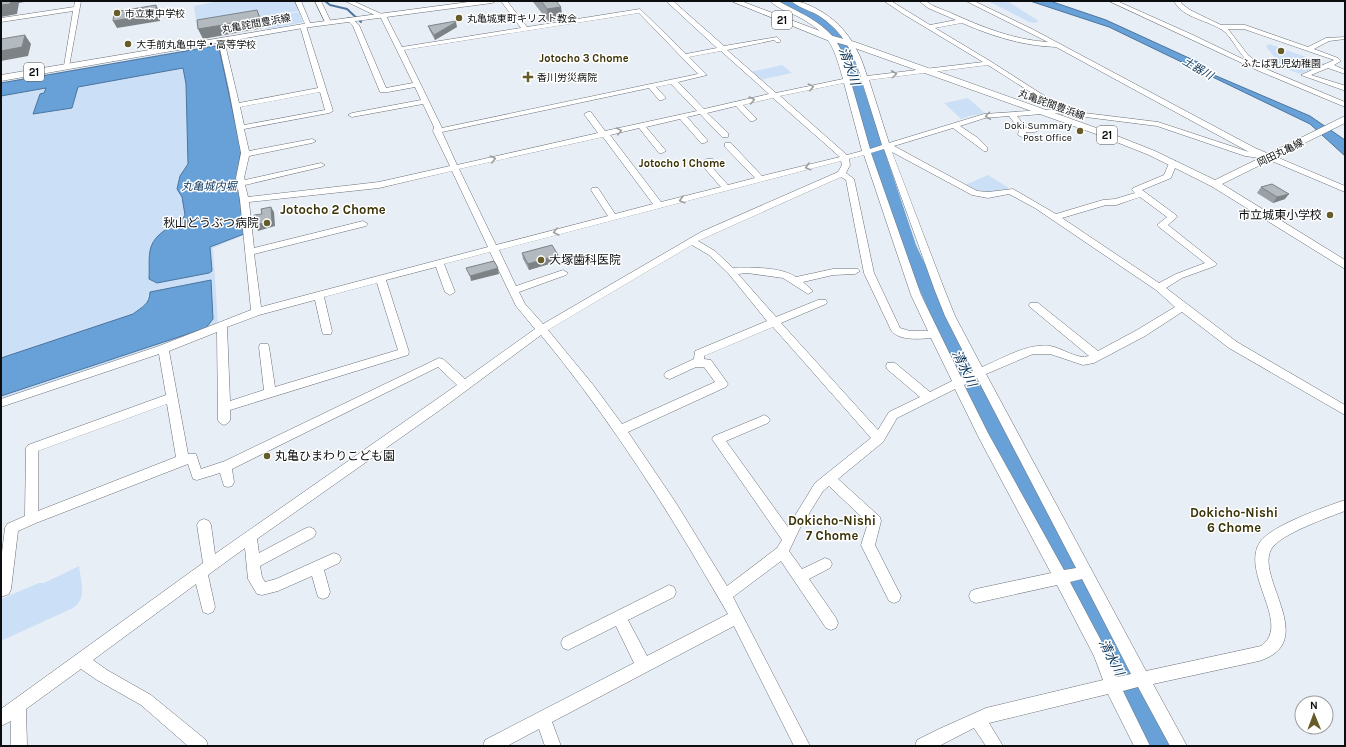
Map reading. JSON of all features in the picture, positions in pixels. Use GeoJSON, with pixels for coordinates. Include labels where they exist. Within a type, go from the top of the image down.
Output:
{"type":"FeatureCollection","features":[{"type":"Feature","properties":{"kind":"main road","name":"丸亀詫間豊浜線"},"geometry":{"type":"LineString","coordinates":[[1,78],[328,22],[492,1]]}},
{"type":"Feature","properties":{"kind":"main road","name":"丸亀詫間豊浜線"},"geometry":{"type":"LineString","coordinates":[[735,1],[830,38],[926,70],[1135,146],[1215,184],[1345,265]]}},
{"type":"Feature","properties":{"kind":"main road","name":"岡田丸亀線"},"geometry":{"type":"LineString","coordinates":[[1215,184],[1345,119]]}},
{"type":"Feature","properties":{"kind":"street"},"geometry":{"type":"LineString","coordinates":[[67,66],[78,1]]}},
{"type":"Feature","properties":{"kind":"street"},"geometry":{"type":"LineString","coordinates":[[240,128],[329,111],[298,1]]}},
{"type":"Feature","properties":{"kind":"street"},"geometry":{"type":"LineString","coordinates":[[318,1],[328,22]]}},
{"type":"Feature","properties":{"kind":"street"},"geometry":{"type":"LineString","coordinates":[[348,1],[379,15],[386,20],[438,127],[437,131],[454,168],[521,306],[583,379],[621,430],[662,491],[724,595],[802,746]]}},
{"type":"Feature","properties":{"kind":"street"},"geometry":{"type":"LineString","coordinates":[[504,1],[526,29]]}},
{"type":"Feature","properties":{"kind":"street"},"geometry":{"type":"LineString","coordinates":[[1,718],[250,536],[393,437],[542,329],[704,234],[841,173],[846,165],[845,156],[669,1]]}},
{"type":"Feature","properties":{"kind":"street"},"geometry":{"type":"LineString","coordinates":[[773,1],[816,24],[830,38],[837,48],[867,152],[906,268],[934,334],[983,435],[1062,577],[1100,653],[1142,746]]}},
{"type":"Feature","properties":{"kind":"street"},"geometry":{"type":"LineString","coordinates":[[794,1],[811,9],[839,28],[851,44],[910,215],[950,316],[1179,746]]}},
{"type":"Feature","properties":{"kind":"street"},"geometry":{"type":"LineString","coordinates":[[887,1],[989,63],[1050,103],[1069,113]]}},
{"type":"Feature","properties":{"kind":"street"},"geometry":{"type":"LineString","coordinates":[[922,1],[962,21],[1009,38],[1040,45],[1060,46]]}},
{"type":"Feature","properties":{"kind":"street"},"geometry":{"type":"LineString","coordinates":[[969,1],[1030,30],[1252,150],[1272,156],[1345,189]]}},
{"type":"Feature","properties":{"kind":"street"},"geometry":{"type":"LineString","coordinates":[[1112,1],[1293,84],[1345,105]]}},
{"type":"Feature","properties":{"kind":"street"},"geometry":{"type":"LineString","coordinates":[[1177,1],[1179,5],[1188,11],[1222,28],[1231,36],[1246,56],[1293,84]]}},
{"type":"Feature","properties":{"kind":"street"},"geometry":{"type":"LineString","coordinates":[[1,20],[76,9]]}},
{"type":"Feature","properties":{"kind":"street"},"geometry":{"type":"LineString","coordinates":[[400,49],[640,11],[703,75],[437,131]]}},
{"type":"Feature","properties":{"kind":"street"},"geometry":{"type":"LineString","coordinates":[[351,19],[356,25],[383,90],[418,84]]}},
{"type":"Feature","properties":{"kind":"street"},"geometry":{"type":"LineString","coordinates":[[930,27],[962,21]]}},
{"type":"Feature","properties":{"kind":"street"},"geometry":{"type":"LineString","coordinates":[[1222,28],[1245,27],[1328,55],[1342,62]]}},
{"type":"Feature","properties":{"kind":"street"},"geometry":{"type":"LineString","coordinates":[[685,56],[774,38],[778,41]]}},
{"type":"Feature","properties":{"kind":"street"},"geometry":{"type":"LineString","coordinates":[[1309,49],[1328,38],[1342,38]]}},
{"type":"Feature","properties":{"kind":"street"},"geometry":{"type":"LineString","coordinates":[[1328,38],[1345,46]]}},
{"type":"Feature","properties":{"kind":"street"},"geometry":{"type":"LineString","coordinates":[[221,40],[245,154],[240,178],[244,200],[256,312]]}},
{"type":"Feature","properties":{"kind":"street"},"geometry":{"type":"LineString","coordinates":[[1342,62],[1328,65],[1305,75],[1345,88]]}},
{"type":"Feature","properties":{"kind":"street"},"geometry":{"type":"LineString","coordinates":[[244,200],[378,185],[774,95],[847,80],[989,63]]}},
{"type":"Feature","properties":{"kind":"street"},"geometry":{"type":"LineString","coordinates":[[1328,65],[1345,72]]}},
{"type":"Feature","properties":{"kind":"street"},"geometry":{"type":"LineString","coordinates":[[674,82],[704,112],[722,127],[725,135]]}},
{"type":"Feature","properties":{"kind":"street"},"geometry":{"type":"LineString","coordinates":[[651,86],[662,98]]}},
{"type":"Feature","properties":{"kind":"street"},"geometry":{"type":"LineString","coordinates":[[236,106],[322,89]]}},
{"type":"Feature","properties":{"kind":"street"},"geometry":{"type":"LineString","coordinates":[[352,115],[425,101]]}},
{"type":"Feature","properties":{"kind":"street"},"geometry":{"type":"LineString","coordinates":[[738,104],[753,119]]}},
{"type":"Feature","properties":{"kind":"street"},"geometry":{"type":"LineString","coordinates":[[1,403],[163,349],[222,327],[256,312],[845,156],[867,152],[984,116],[1041,112],[1069,113],[1158,124],[1248,154],[1272,156]]}},
{"type":"Feature","properties":{"kind":"street"},"geometry":{"type":"LineString","coordinates":[[588,114],[659,206]]}},
{"type":"Feature","properties":{"kind":"street"},"geometry":{"type":"LineString","coordinates":[[1012,114],[1022,132],[1035,130]]}},
{"type":"Feature","properties":{"kind":"street"},"geometry":{"type":"LineString","coordinates":[[682,116],[704,141]]}},
{"type":"Feature","properties":{"kind":"street"},"geometry":{"type":"LineString","coordinates":[[953,125],[975,140],[984,149]]}},
{"type":"Feature","properties":{"kind":"street"},"geometry":{"type":"LineString","coordinates":[[641,126],[662,151]]}},
{"type":"Feature","properties":{"kind":"street"},"geometry":{"type":"LineString","coordinates":[[245,154],[312,141]]}},
{"type":"Feature","properties":{"kind":"street"},"geometry":{"type":"LineString","coordinates":[[728,145],[760,179]]}},
{"type":"Feature","properties":{"kind":"street"},"geometry":{"type":"LineString","coordinates":[[887,146],[975,193],[988,194],[1010,191],[1038,206],[1159,288],[1233,345],[1345,411]]}},
{"type":"Feature","properties":{"kind":"street"},"geometry":{"type":"LineString","coordinates":[[710,161],[704,163],[726,188]]}},
{"type":"Feature","properties":{"kind":"street"},"geometry":{"type":"LineString","coordinates":[[1159,288],[1179,276],[1212,264],[1162,225],[1173,218],[1136,190],[1168,176],[1173,163]]}},
{"type":"Feature","properties":{"kind":"street"},"geometry":{"type":"LineString","coordinates":[[241,183],[321,165]]}},
{"type":"Feature","properties":{"kind":"street"},"geometry":{"type":"LineString","coordinates":[[841,173],[850,179],[869,273],[896,330],[908,335],[934,334]]}},
{"type":"Feature","properties":{"kind":"street"},"geometry":{"type":"LineString","coordinates":[[595,190],[613,218]]}},
{"type":"Feature","properties":{"kind":"street"},"geometry":{"type":"LineString","coordinates":[[1054,218],[1106,202],[1116,202],[1140,194]]}},
{"type":"Feature","properties":{"kind":"street"},"geometry":{"type":"LineString","coordinates":[[250,252],[363,224]]}},
{"type":"Feature","properties":{"kind":"street"},"geometry":{"type":"LineString","coordinates":[[692,242],[712,253],[730,270],[775,323],[879,439]]}},
{"type":"Feature","properties":{"kind":"street"},"geometry":{"type":"LineString","coordinates":[[439,263],[450,292]]}},
{"type":"Feature","properties":{"kind":"street"},"geometry":{"type":"LineString","coordinates":[[730,270],[785,272],[808,292]]}},
{"type":"Feature","properties":{"kind":"street"},"geometry":{"type":"LineString","coordinates":[[794,281],[839,275],[855,271]]}},
{"type":"Feature","properties":{"kind":"street"},"geometry":{"type":"LineString","coordinates":[[514,290],[563,273]]}},
{"type":"Feature","properties":{"kind":"street"},"geometry":{"type":"LineString","coordinates":[[224,407],[404,352],[381,280]]}},
{"type":"Feature","properties":{"kind":"street"},"geometry":{"type":"LineString","coordinates":[[319,296],[327,331]]}},
{"type":"Feature","properties":{"kind":"street"},"geometry":{"type":"LineString","coordinates":[[699,363],[699,354],[822,302]]}},
{"type":"Feature","properties":{"kind":"street"},"geometry":{"type":"LineString","coordinates":[[1034,305],[1048,322],[1097,356]]}},
{"type":"Feature","properties":{"kind":"street"},"geometry":{"type":"LineString","coordinates":[[724,595],[782,552],[795,525],[819,487],[879,439],[893,415],[979,373],[1032,350],[1051,350],[1082,362],[1097,356],[1141,333],[1182,307]]}},
{"type":"Feature","properties":{"kind":"street"},"geometry":{"type":"LineString","coordinates":[[222,327],[224,420]]}},
{"type":"Feature","properties":{"kind":"street"},"geometry":{"type":"LineString","coordinates":[[264,347],[270,393]]}},
{"type":"Feature","properties":{"kind":"street"},"geometry":{"type":"LineString","coordinates":[[163,349],[182,460]]}},
{"type":"Feature","properties":{"kind":"street"},"geometry":{"type":"LineString","coordinates":[[1,590],[4,589],[12,528],[31,519],[182,460],[192,458],[196,475],[225,466],[439,362],[464,386]]}},
{"type":"Feature","properties":{"kind":"street"},"geometry":{"type":"LineString","coordinates":[[621,430],[722,384],[707,363],[694,363],[670,375]]}},
{"type":"Feature","properties":{"kind":"street"},"geometry":{"type":"LineString","coordinates":[[891,366],[928,397]]}},
{"type":"Feature","properties":{"kind":"street"},"geometry":{"type":"LineString","coordinates":[[31,519],[32,448],[171,398]]}},
{"type":"Feature","properties":{"kind":"street"},"geometry":{"type":"LineString","coordinates":[[764,420],[718,439],[789,539]]}},
{"type":"Feature","properties":{"kind":"street"},"geometry":{"type":"LineString","coordinates":[[225,466],[228,482]]}},
{"type":"Feature","properties":{"kind":"street"},"geometry":{"type":"LineString","coordinates":[[829,479],[875,521],[868,546],[894,596]]}},
{"type":"Feature","properties":{"kind":"street"},"geometry":{"type":"LineString","coordinates":[[923,746],[959,726],[977,719],[1114,684],[1234,660],[1266,651],[1274,645],[1279,625],[1266,579],[1262,556],[1265,546],[1277,536],[1307,520],[1345,505]]}},
{"type":"Feature","properties":{"kind":"street"},"geometry":{"type":"LineString","coordinates":[[204,525],[208,607]]}},
{"type":"Feature","properties":{"kind":"street"},"geometry":{"type":"LineString","coordinates":[[253,563],[309,533]]}},
{"type":"Feature","properties":{"kind":"street"},"geometry":{"type":"LineString","coordinates":[[250,536],[254,579],[262,589],[278,586],[334,559]]}},
{"type":"Feature","properties":{"kind":"street"},"geometry":{"type":"LineString","coordinates":[[782,552],[831,623]]}},
{"type":"Feature","properties":{"kind":"street"},"geometry":{"type":"LineString","coordinates":[[799,577],[826,564]]}},
{"type":"Feature","properties":{"kind":"street"},"geometry":{"type":"LineString","coordinates":[[316,568],[323,592]]}},
{"type":"Feature","properties":{"kind":"street"},"geometry":{"type":"LineString","coordinates":[[976,596],[1085,572]]}},
{"type":"Feature","properties":{"kind":"street"},"geometry":{"type":"LineString","coordinates":[[568,642],[669,592]]}},
{"type":"Feature","properties":{"kind":"street"},"geometry":{"type":"LineString","coordinates":[[619,617],[644,666]]}},
{"type":"Feature","properties":{"kind":"street"},"geometry":{"type":"LineString","coordinates":[[491,746],[543,720],[736,617]]}},
{"type":"Feature","properties":{"kind":"street"},"geometry":{"type":"LineString","coordinates":[[81,660],[102,675],[146,700],[200,746]]}},
{"type":"Feature","properties":{"kind":"street"},"geometry":{"type":"LineString","coordinates":[[18,705],[19,746]]}},
{"type":"Feature","properties":{"kind":"street"},"geometry":{"type":"LineString","coordinates":[[977,719],[995,746]]}},
{"type":"Feature","properties":{"kind":"street"},"geometry":{"type":"LineString","coordinates":[[543,720],[553,746]]}},
{"type":"Feature","properties":{"kind":"shaded area"},"geometry":{"type":"Polygon","coordinates":[[[219,1],[295,1],[299,11],[197,28],[194,6],[219,1]]]}},
{"type":"Feature","properties":{"kind":"shaded area"},"geometry":{"type":"Polygon","coordinates":[[[988,1],[1007,1],[1039,21],[1035,23],[1029,22],[988,1]]]}},
{"type":"Feature","properties":{"kind":"shaded area"},"geometry":{"type":"Polygon","coordinates":[[[299,12],[304,22],[268,29],[264,18],[299,12]]]}},
{"type":"Feature","properties":{"kind":"shaded area"},"geometry":{"type":"Polygon","coordinates":[[[1269,44],[1326,64],[1300,74],[1258,59],[1277,60],[1266,46],[1269,44]]]}},
{"type":"Feature","properties":{"kind":"shaded area"},"geometry":{"type":"Polygon","coordinates":[[[215,45],[220,48],[241,150],[237,176],[244,235],[213,248],[218,325],[1,399],[1,82],[215,45]]]}},
{"type":"Feature","properties":{"kind":"shaded area"},"geometry":{"type":"Polygon","coordinates":[[[782,65],[792,73],[760,80],[750,72],[782,65]]]}},
{"type":"Feature","properties":{"kind":"shaded area"},"geometry":{"type":"Polygon","coordinates":[[[968,98],[985,113],[961,119],[944,103],[968,98]]]}},
{"type":"Feature","properties":{"kind":"shaded area"},"geometry":{"type":"Polygon","coordinates":[[[988,175],[1009,188],[997,192],[986,192],[976,190],[965,185],[988,175]]]}},
{"type":"Feature","properties":{"kind":"shaded area"},"geometry":{"type":"Polygon","coordinates":[[[79,566],[82,593],[80,601],[73,608],[1,641],[1,599],[39,583],[44,583],[79,566]]]}},
{"type":"Feature","properties":{"kind":"water","name":"土器川"},"geometry":{"type":"Polygon","coordinates":[[[1030,1],[1050,1],[1106,20],[1202,64],[1214,75],[1310,116],[1345,140],[1345,156],[1310,124],[1109,27],[1030,1]]]}},
{"type":"Feature","properties":{"kind":"water","name":"丸亀城内堀"},"geometry":{"type":"Polygon","coordinates":[[[215,46],[219,48],[241,150],[237,176],[244,234],[210,247],[212,271],[209,273],[157,283],[149,279],[149,256],[152,244],[161,233],[180,221],[185,215],[182,197],[177,189],[180,176],[188,164],[186,84],[183,68],[78,87],[72,108],[33,114],[40,94],[44,93],[46,88],[1,96],[1,83],[215,46]]]}},
{"type":"Feature","properties":{"kind":"water"},"geometry":{"type":"Polygon","coordinates":[[[211,280],[213,319],[206,328],[1,396],[1,358],[133,314],[149,300],[150,292],[211,280]]]}},
{"type":"Feature","properties":{"kind":"building"},"geometry":{"type":"Polygon","coordinates":[[[1,1],[11,1],[10,4],[1,5],[1,1]]]}},
{"type":"Feature","properties":{"kind":"building"},"geometry":{"type":"Polygon","coordinates":[[[541,1],[556,1],[561,7],[547,9],[541,1]]]}},
{"type":"Feature","properties":{"kind":"building"},"geometry":{"type":"Polygon","coordinates":[[[156,5],[156,14],[113,21],[114,12],[156,5]]]}},
{"type":"Feature","properties":{"kind":"building"},"geometry":{"type":"Polygon","coordinates":[[[257,10],[260,19],[198,29],[197,20],[257,10]]]}},
{"type":"Feature","properties":{"kind":"building"},"geometry":{"type":"Polygon","coordinates":[[[456,21],[434,35],[428,26],[456,21]]]}},
{"type":"Feature","properties":{"kind":"building"},"geometry":{"type":"Polygon","coordinates":[[[25,35],[22,47],[1,51],[1,39],[25,35]]]}},
{"type":"Feature","properties":{"kind":"building"},"geometry":{"type":"Polygon","coordinates":[[[1272,184],[1289,194],[1277,197],[1261,187],[1272,184]]]}},
{"type":"Feature","properties":{"kind":"building"},"geometry":{"type":"Polygon","coordinates":[[[271,207],[272,221],[255,225],[254,215],[262,214],[261,209],[271,207]]]}},
{"type":"Feature","properties":{"kind":"building"},"geometry":{"type":"Polygon","coordinates":[[[552,245],[558,255],[528,264],[522,253],[552,245]]]}},
{"type":"Feature","properties":{"kind":"building"},"geometry":{"type":"Polygon","coordinates":[[[494,261],[498,268],[470,276],[466,268],[494,261]]]}},
{"type":"Feature","properties":{"kind":"waterway"},"geometry":{"type":"LineString","coordinates":[[325,1],[330,5],[347,9],[361,22]]}},
{"type":"Feature","properties":{"kind":"waterway","name":"清水川"},"geometry":{"type":"LineString","coordinates":[[781,1],[814,17],[837,34],[845,50],[908,245],[962,364],[1016,467],[1114,665],[1158,746]]}},
{"type":"Feature","properties":{"kind":"place","name":"市立東中学校"},"geometry":{"type":"Point","coordinates":[117,13]}},
{"type":"Feature","properties":{"kind":"place","name":"丸亀城東町キリスト教会"},"geometry":{"type":"Point","coordinates":[459,18]}},
{"type":"Feature","properties":{"kind":"place","name":"大手前丸亀中学・高等学校"},"geometry":{"type":"Point","coordinates":[128,44]}},
{"type":"Feature","properties":{"kind":"place","name":"ふたば乳児幼稚園"},"geometry":{"type":"Point","coordinates":[1281,51]}},
{"type":"Feature","properties":{"kind":"place","name":"香川労災病院"},"geometry":{"type":"Point","coordinates":[528,77]}},
{"type":"Feature","properties":{"kind":"place","name":"Doki Summary Post Office"},"geometry":{"type":"Point","coordinates":[1080,131]}},
{"type":"Feature","properties":{"kind":"place","name":"市立城東小学校"},"geometry":{"type":"Point","coordinates":[1330,215]}},
{"type":"Feature","properties":{"kind":"place","name":"秋山どうぶつ病院"},"geometry":{"type":"Point","coordinates":[267,223]}},
{"type":"Feature","properties":{"kind":"place","name":"大塚歯科医院"},"geometry":{"type":"Point","coordinates":[541,260]}},
{"type":"Feature","properties":{"kind":"place","name":"丸亀ひまわりこども園"},"geometry":{"type":"Point","coordinates":[267,456]}},
{"type":"Feature","properties":{"kind":"district","name":"Jotocho 3 Chome"},"geometry":{"type":"Point","coordinates":[584,58]}},
{"type":"Feature","properties":{"kind":"district","name":"Jotocho 1 Chome"},"geometry":{"type":"Point","coordinates":[682,163]}},
{"type":"Feature","properties":{"kind":"district","name":"Jotocho 2 Chome"},"geometry":{"type":"Point","coordinates":[333,209]}},
{"type":"Feature","properties":{"kind":"district","name":"Dokicho-Nishi 6 Chome"},"geometry":{"type":"Point","coordinates":[1234,520]}},
{"type":"Feature","properties":{"kind":"district","name":"Dokicho-Nishi 7 Chome"},"geometry":{"type":"Point","coordinates":[832,528]}}]}
